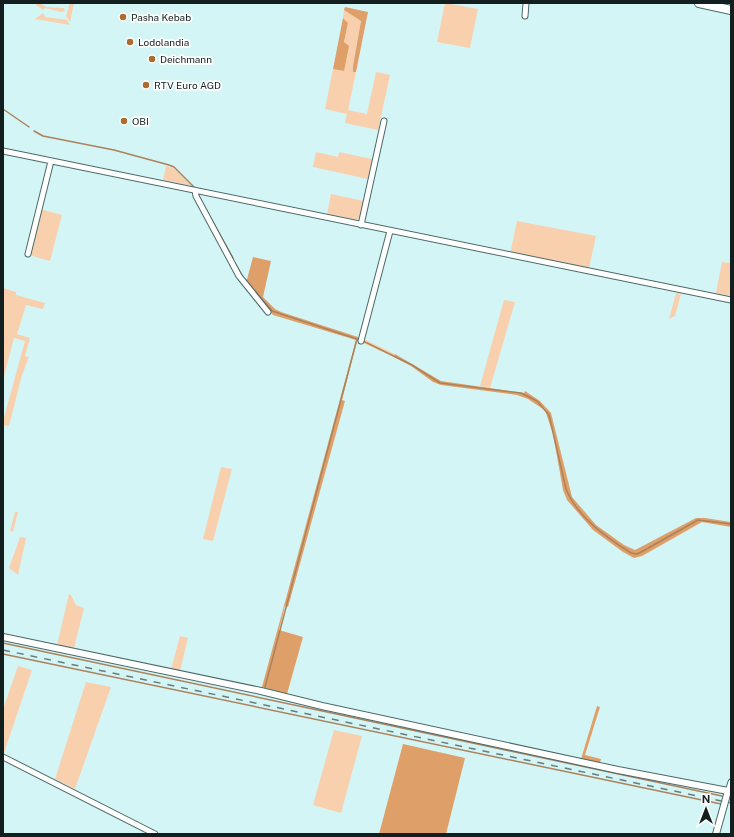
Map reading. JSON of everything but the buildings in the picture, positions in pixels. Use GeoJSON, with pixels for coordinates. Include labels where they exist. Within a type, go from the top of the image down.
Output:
{"type":"FeatureCollection","features":[{"type":"Feature","properties":{"kind":"main road"},"geometry":{"type":"LineString","coordinates":[[699,3],[731,10]]}},
{"type":"Feature","properties":{"kind":"main road"},"geometry":{"type":"LineString","coordinates":[[703,3],[731,6]]}},
{"type":"Feature","properties":{"kind":"street"},"geometry":{"type":"LineString","coordinates":[[525,16],[526,3]]}},
{"type":"Feature","properties":{"kind":"street"},"geometry":{"type":"LineString","coordinates":[[361,225],[384,121]]}},
{"type":"Feature","properties":{"kind":"street"},"geometry":{"type":"LineString","coordinates":[[3,151],[731,300]]}},
{"type":"Feature","properties":{"kind":"street"},"geometry":{"type":"LineString","coordinates":[[28,254],[51,161]]}},
{"type":"Feature","properties":{"kind":"street"},"geometry":{"type":"LineString","coordinates":[[195,191],[196,196],[239,276],[268,312]]}},
{"type":"Feature","properties":{"kind":"street"},"geometry":{"type":"LineString","coordinates":[[361,341],[390,231]]}},
{"type":"Feature","properties":{"kind":"street"},"geometry":{"type":"LineString","coordinates":[[3,637],[247,688],[322,706],[547,753],[618,770],[730,791]]}},
{"type":"Feature","properties":{"kind":"street"},"geometry":{"type":"LineString","coordinates":[[3,757],[155,834]]}},
{"type":"Feature","properties":{"kind":"street"},"geometry":{"type":"LineString","coordinates":[[716,834],[730,791],[731,782]]}},
{"type":"Feature","properties":{"kind":"shaded area"},"geometry":{"type":"Polygon","coordinates":[[[37,3],[40,3],[46,7],[64,8],[65,11],[61,12],[45,8],[43,10],[36,5],[37,3]]]}},
{"type":"Feature","properties":{"kind":"shaded area"},"geometry":{"type":"Polygon","coordinates":[[[70,3],[74,3],[70,22],[66,16],[70,3]]]}},
{"type":"Feature","properties":{"kind":"shaded area"},"geometry":{"type":"Polygon","coordinates":[[[445,3],[478,9],[470,48],[437,42],[445,3]]]}},
{"type":"Feature","properties":{"kind":"shaded area"},"geometry":{"type":"Polygon","coordinates":[[[345,7],[368,12],[356,72],[353,72],[353,66],[361,21],[344,10],[345,7]]]}},
{"type":"Feature","properties":{"kind":"shaded area"},"geometry":{"type":"Polygon","coordinates":[[[344,10],[361,21],[353,66],[353,72],[356,72],[348,110],[367,114],[376,72],[390,75],[378,130],[345,123],[347,114],[325,109],[333,69],[344,71],[344,42],[348,23],[343,18],[344,10]]]}},
{"type":"Feature","properties":{"kind":"shaded area"},"geometry":{"type":"Polygon","coordinates":[[[43,13],[45,17],[67,20],[70,25],[35,19],[43,13]]]}},
{"type":"Feature","properties":{"kind":"shaded area"},"geometry":{"type":"Polygon","coordinates":[[[343,18],[348,23],[344,42],[349,46],[344,71],[333,69],[343,18]]]}},
{"type":"Feature","properties":{"kind":"shaded area"},"geometry":{"type":"Polygon","coordinates":[[[316,152],[338,157],[339,152],[372,159],[368,179],[313,167],[316,152]]]}},
{"type":"Feature","properties":{"kind":"shaded area"},"geometry":{"type":"Polygon","coordinates":[[[166,166],[173,168],[192,186],[163,180],[166,166]]]}},
{"type":"Feature","properties":{"kind":"shaded area"},"geometry":{"type":"Polygon","coordinates":[[[331,194],[364,201],[360,217],[356,220],[327,214],[331,194]]]}},
{"type":"Feature","properties":{"kind":"shaded area"},"geometry":{"type":"Polygon","coordinates":[[[40,209],[62,215],[50,261],[29,255],[40,209]]]}},
{"type":"Feature","properties":{"kind":"shaded area"},"geometry":{"type":"Polygon","coordinates":[[[517,221],[596,236],[589,268],[536,257],[536,259],[510,254],[517,221]]]}},
{"type":"Feature","properties":{"kind":"shaded area"},"geometry":{"type":"Polygon","coordinates":[[[253,257],[271,261],[263,297],[275,309],[358,337],[360,340],[357,341],[342,400],[345,401],[288,607],[285,606],[279,630],[303,637],[287,694],[262,687],[356,340],[273,315],[246,283],[253,257]]]}},
{"type":"Feature","properties":{"kind":"shaded area"},"geometry":{"type":"Polygon","coordinates":[[[722,262],[731,263],[731,296],[716,293],[722,262]]]}},
{"type":"Feature","properties":{"kind":"shaded area"},"geometry":{"type":"Polygon","coordinates":[[[3,288],[16,292],[16,295],[45,303],[43,309],[26,305],[17,334],[30,338],[25,356],[29,357],[22,375],[9,426],[3,425],[3,421],[25,341],[14,338],[3,380],[3,288]]]}},
{"type":"Feature","properties":{"kind":"shaded area"},"geometry":{"type":"Polygon","coordinates":[[[676,293],[681,294],[675,316],[669,319],[676,293]]]}},
{"type":"Feature","properties":{"kind":"shaded area"},"geometry":{"type":"Polygon","coordinates":[[[504,300],[515,302],[490,388],[480,386],[504,300]]]}},
{"type":"Feature","properties":{"kind":"shaded area"},"geometry":{"type":"Polygon","coordinates":[[[364,339],[395,354],[394,357],[363,343],[364,339]]]}},
{"type":"Feature","properties":{"kind":"shaded area"},"geometry":{"type":"Polygon","coordinates":[[[395,354],[441,381],[524,393],[525,391],[540,401],[551,413],[572,497],[596,525],[624,545],[635,550],[696,518],[731,522],[731,527],[702,522],[642,556],[634,558],[623,552],[593,530],[567,500],[563,490],[553,434],[544,407],[543,409],[528,399],[517,395],[441,385],[433,382],[411,366],[394,357],[395,354]]]}},
{"type":"Feature","properties":{"kind":"shaded area"},"geometry":{"type":"Polygon","coordinates":[[[221,467],[232,469],[213,541],[203,539],[221,467]]]}},
{"type":"Feature","properties":{"kind":"shaded area"},"geometry":{"type":"Polygon","coordinates":[[[15,512],[18,512],[13,532],[10,531],[15,512]]]}},
{"type":"Feature","properties":{"kind":"shaded area"},"geometry":{"type":"Polygon","coordinates":[[[20,537],[26,538],[18,575],[9,568],[20,537]]]}},
{"type":"Feature","properties":{"kind":"shaded area"},"geometry":{"type":"Polygon","coordinates":[[[69,594],[76,605],[84,608],[74,648],[57,645],[69,594]]]}},
{"type":"Feature","properties":{"kind":"shaded area"},"geometry":{"type":"Polygon","coordinates":[[[180,636],[188,638],[180,671],[171,669],[180,636]]]}},
{"type":"Feature","properties":{"kind":"shaded area"},"geometry":{"type":"Polygon","coordinates":[[[18,666],[32,670],[4,753],[3,709],[18,666]]]}},
{"type":"Feature","properties":{"kind":"shaded area"},"geometry":{"type":"Polygon","coordinates":[[[86,682],[111,687],[75,789],[55,779],[86,682]]]}},
{"type":"Feature","properties":{"kind":"shaded area"},"geometry":{"type":"Polygon","coordinates":[[[597,706],[600,707],[585,755],[601,759],[600,763],[581,759],[597,706]]]}},
{"type":"Feature","properties":{"kind":"shaded area"},"geometry":{"type":"Polygon","coordinates":[[[334,730],[362,736],[341,813],[313,805],[334,730]]]}},
{"type":"Feature","properties":{"kind":"shaded area"},"geometry":{"type":"Polygon","coordinates":[[[403,744],[465,758],[446,834],[379,834],[403,744]]]}},
{"type":"Feature","properties":{"kind":"waterway"},"geometry":{"type":"LineString","coordinates":[[3,109],[29,127]]}},
{"type":"Feature","properties":{"kind":"waterway"},"geometry":{"type":"LineString","coordinates":[[34,131],[43,136],[114,150],[169,165],[174,167],[194,187]]}},
{"type":"Feature","properties":{"kind":"waterway"},"geometry":{"type":"LineString","coordinates":[[199,197],[233,258]]}},
{"type":"Feature","properties":{"kind":"waterway"},"geometry":{"type":"LineString","coordinates":[[235,263],[243,277]]}},
{"type":"Feature","properties":{"kind":"waterway"},"geometry":{"type":"LineString","coordinates":[[246,280],[272,311],[357,339]]}},
{"type":"Feature","properties":{"kind":"waterway"},"geometry":{"type":"LineString","coordinates":[[265,687],[357,339]]}},
{"type":"Feature","properties":{"kind":"waterway"},"geometry":{"type":"LineString","coordinates":[[363,341],[412,365],[440,383],[521,393],[537,401],[549,415],[566,489],[571,499],[585,518],[631,553],[637,554],[698,520],[731,524]]}},
{"type":"Feature","properties":{"kind":"waterway"},"geometry":{"type":"LineString","coordinates":[[3,643],[722,796]]}},
{"type":"Feature","properties":{"kind":"waterway"},"geometry":{"type":"LineString","coordinates":[[3,654],[721,804]]}},
{"type":"Feature","properties":{"kind":"railway"},"geometry":{"type":"LineString","coordinates":[[3,650],[731,803]]}},
{"type":"Feature","properties":{"kind":"place","name":"Pasha Kebab"},"geometry":{"type":"Point","coordinates":[123,17]}},
{"type":"Feature","properties":{"kind":"place","name":"Lodolandia"},"geometry":{"type":"Point","coordinates":[130,42]}},
{"type":"Feature","properties":{"kind":"place","name":"Deichmann"},"geometry":{"type":"Point","coordinates":[152,59]}},
{"type":"Feature","properties":{"kind":"place","name":"RTV Euro AGD"},"geometry":{"type":"Point","coordinates":[146,85]}},
{"type":"Feature","properties":{"kind":"place","name":"OBI"},"geometry":{"type":"Point","coordinates":[124,121]}}]}
